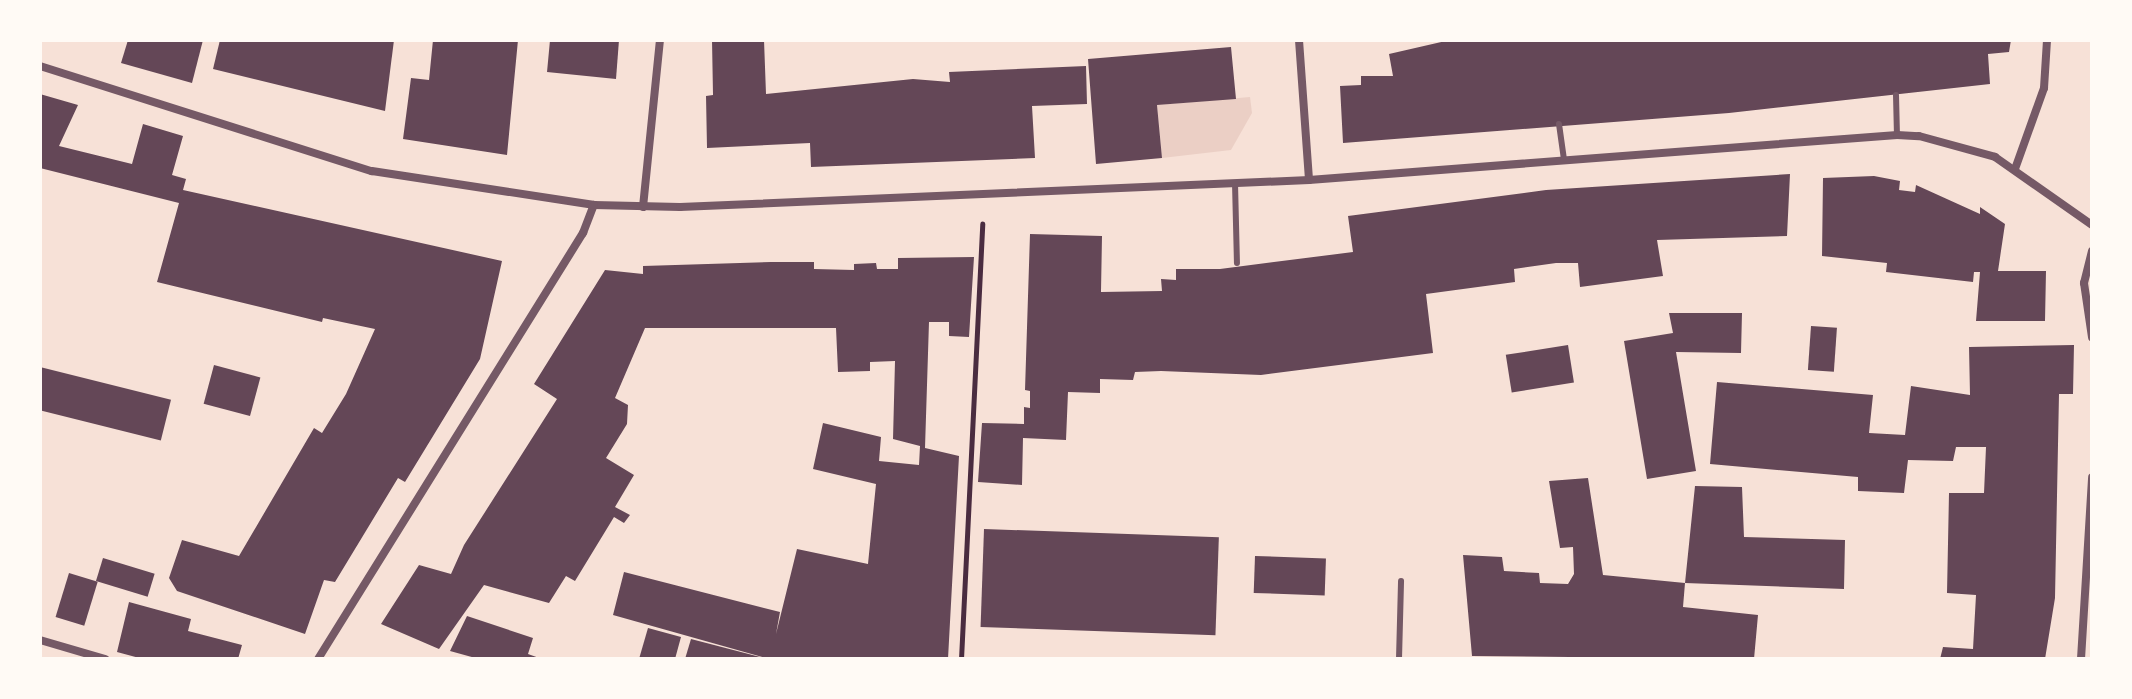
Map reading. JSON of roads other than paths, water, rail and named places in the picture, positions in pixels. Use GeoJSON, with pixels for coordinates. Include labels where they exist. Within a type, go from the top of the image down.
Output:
{"type":"FeatureCollection","features":[{"type":"Feature","properties":{"kind":"street"},"geometry":{"type":"LineString","coordinates":[[643,207],[660,40]]}},
{"type":"Feature","properties":{"kind":"street"},"geometry":{"type":"LineString","coordinates":[[1299,40],[1309,180]]}},
{"type":"Feature","properties":{"kind":"street"},"geometry":{"type":"LineString","coordinates":[[2015,169],[2044,88],[2047,40]]}},
{"type":"Feature","properties":{"kind":"street"},"geometry":{"type":"LineString","coordinates":[[40,66],[372,171],[594,205],[643,207],[1309,180],[1897,135],[1919,136],[1995,157],[2092,225]]}},
{"type":"Feature","properties":{"kind":"street"},"geometry":{"type":"LineString","coordinates":[[318,659],[559,273],[594,205]]}},
{"type":"Feature","properties":{"kind":"street"},"geometry":{"type":"LineString","coordinates":[[2092,251],[2084,283],[2092,337]]}},
{"type":"Feature","properties":{"kind":"street"},"geometry":{"type":"LineString","coordinates":[[2081,659],[2092,477]]}},
{"type":"Feature","properties":{"kind":"street"},"geometry":{"type":"LineString","coordinates":[[40,640],[105,659]]}},
{"type":"Feature","properties":{"kind":"lane"},"geometry":{"type":"LineString","coordinates":[[1896,95],[1897,135]]}},
{"type":"Feature","properties":{"kind":"lane"},"geometry":{"type":"LineString","coordinates":[[1559,124],[1564,161]]}},
{"type":"Feature","properties":{"kind":"lane"},"geometry":{"type":"LineString","coordinates":[[1235,183],[1237,263]]}},
{"type":"Feature","properties":{"kind":"lane"},"geometry":{"type":"LineString","coordinates":[[1399,659],[1401,581]]}}]}
